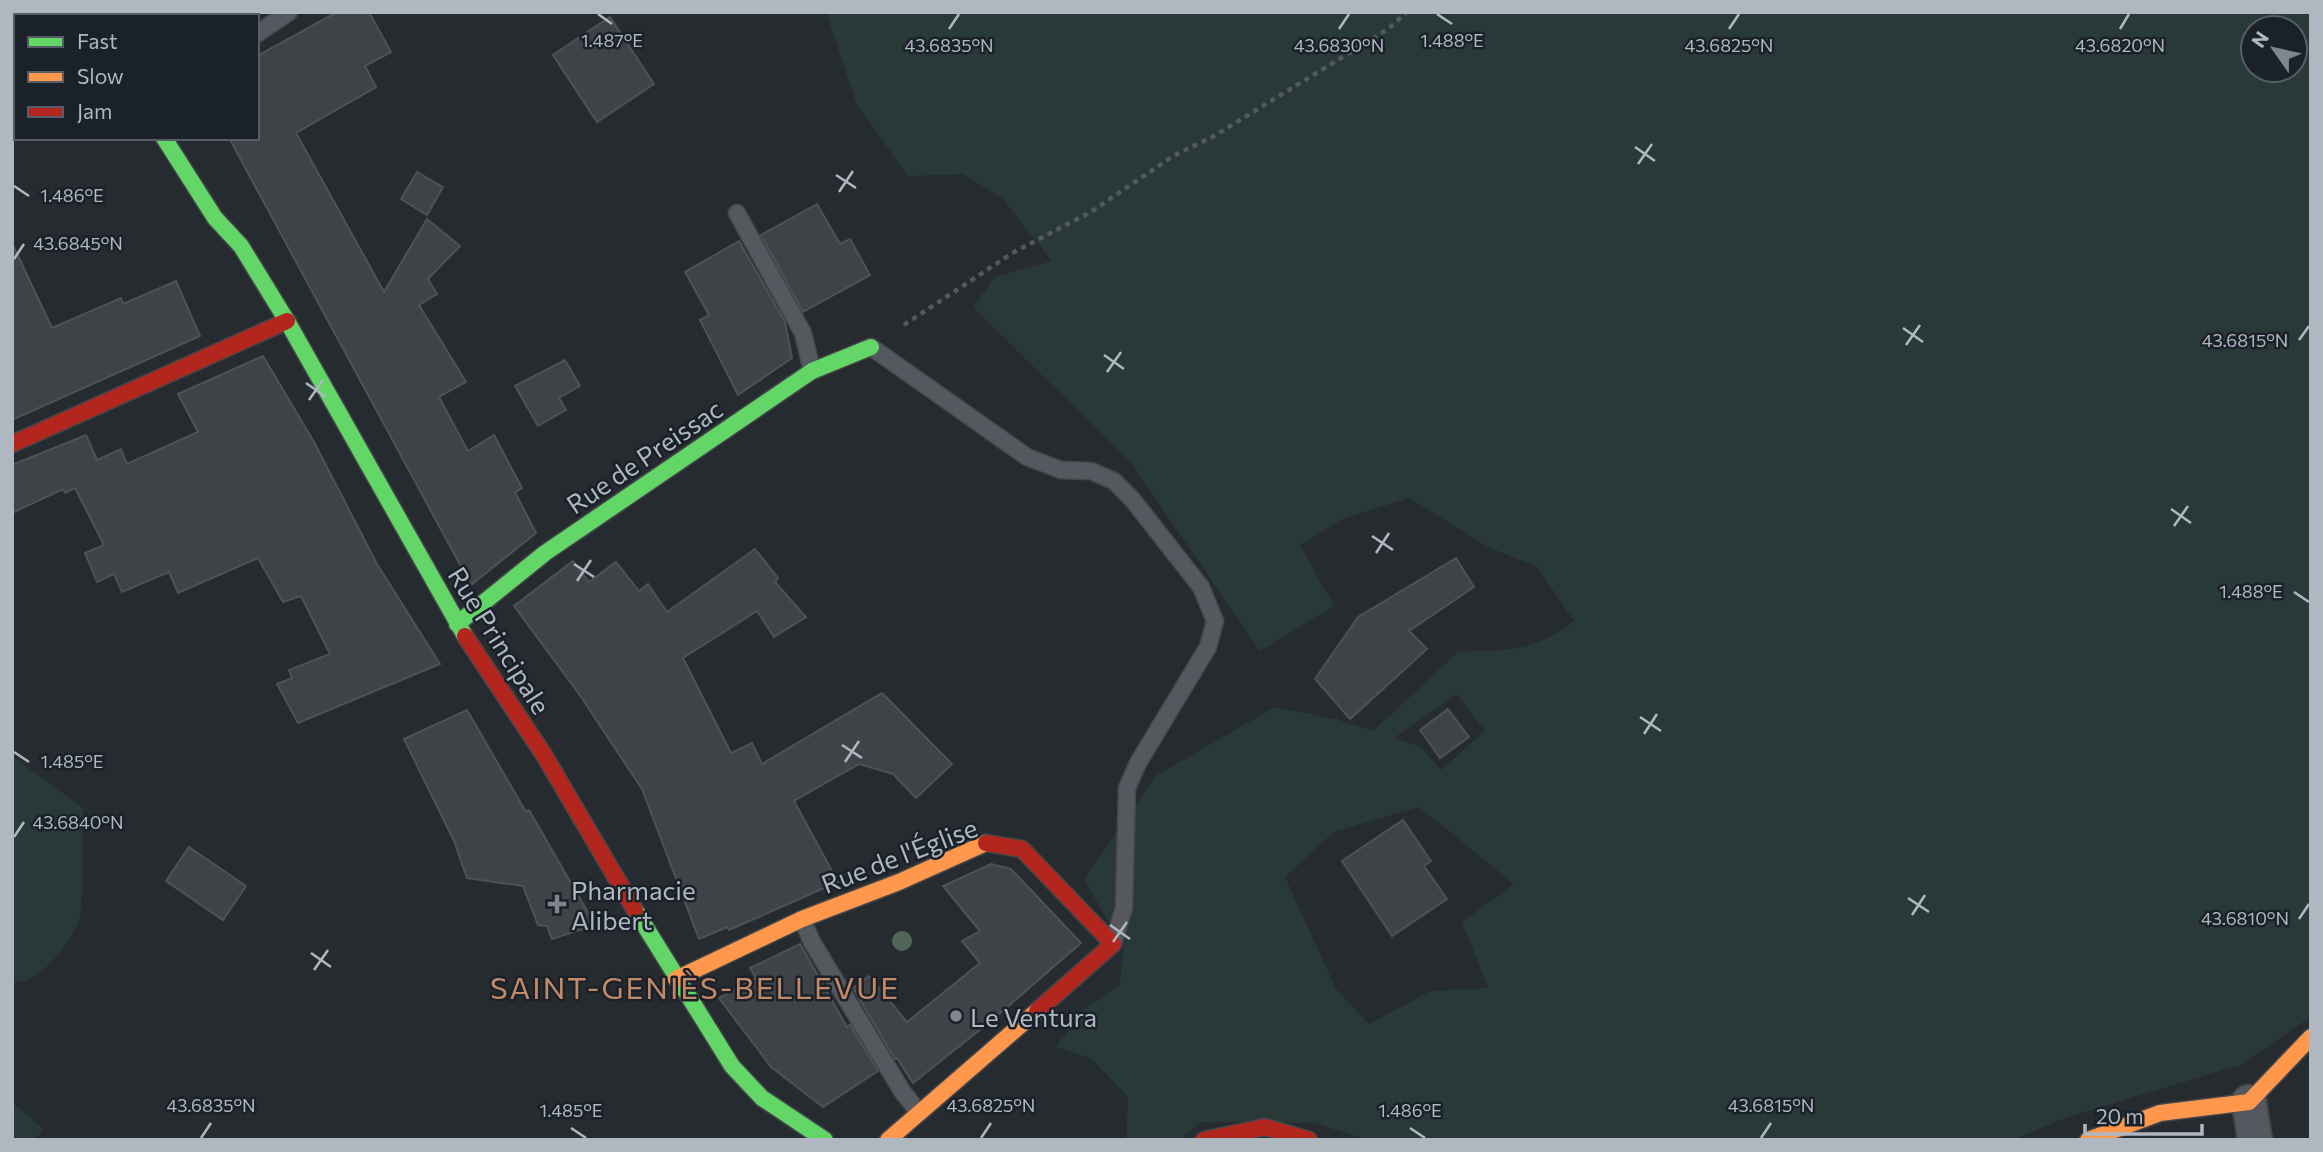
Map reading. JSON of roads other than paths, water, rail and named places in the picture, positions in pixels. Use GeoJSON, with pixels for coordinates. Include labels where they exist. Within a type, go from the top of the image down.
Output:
{"type":"FeatureCollection","features":[{"type":"Feature","properties":{"kind":"street","name":"Rue Principale"},"geometry":{"type":"LineString","coordinates":[[164,140],[215,218],[241,246],[287,321],[457,624],[544,755],[676,979],[732,1066],[762,1098],[825,1140]]}},
{"type":"Feature","properties":{"kind":"street"},"geometry":{"type":"LineString","coordinates":[[12,444],[287,321]]}},
{"type":"Feature","properties":{"kind":"street","name":"Rue de Preissac"},"geometry":{"type":"LineString","coordinates":[[457,624],[545,553],[812,371],[871,347]]}},
{"type":"Feature","properties":{"kind":"street","name":"Rue de l'Église"},"geometry":{"type":"LineString","coordinates":[[676,979],[802,919],[900,882],[989,841],[1022,849],[1113,944]]}},
{"type":"Feature","properties":{"kind":"street"},"geometry":{"type":"LineString","coordinates":[[888,1140],[1113,944]]}},
{"type":"Feature","properties":{"kind":"street"},"geometry":{"type":"LineString","coordinates":[[2088,1140],[2160,1113],[2249,1102],[2311,1037]]}},
{"type":"Feature","properties":{"kind":"street"},"geometry":{"type":"LineString","coordinates":[[2249,1102],[2255,1140]]}},
{"type":"Feature","properties":{"kind":"street"},"geometry":{"type":"LineString","coordinates":[[1204,1140],[1265,1127],[1310,1140]]}},
{"type":"Feature","properties":{"kind":"lane"},"geometry":{"type":"LineString","coordinates":[[259,33],[289,12]]}},
{"type":"Feature","properties":{"kind":"lane"},"geometry":{"type":"LineString","coordinates":[[737,213],[803,334],[812,371]]}},
{"type":"Feature","properties":{"kind":"lane"},"geometry":{"type":"LineString","coordinates":[[871,347],[1027,457],[1061,470],[1091,471],[1114,481],[1132,499],[1201,587],[1214,621],[1208,647],[1138,763],[1127,788],[1124,908],[1113,944]]}},
{"type":"Feature","properties":{"kind":"lane"},"geometry":{"type":"LineString","coordinates":[[802,919],[812,942],[895,1080],[919,1113]]}},
{"type":"Feature","properties":{"kind":"place","name":"Pharmacie Alibert"},"geometry":{"type":"Point","coordinates":[557,904]}},
{"type":"Feature","properties":{"kind":"place","name":"Le Ventura"},"geometry":{"type":"Point","coordinates":[956,1016]}},
{"type":"Feature","properties":{"kind":"district","name":"SAINT-GENIÈS-BELLEVUE"},"geometry":{"type":"Point","coordinates":[695,986]}}]}
